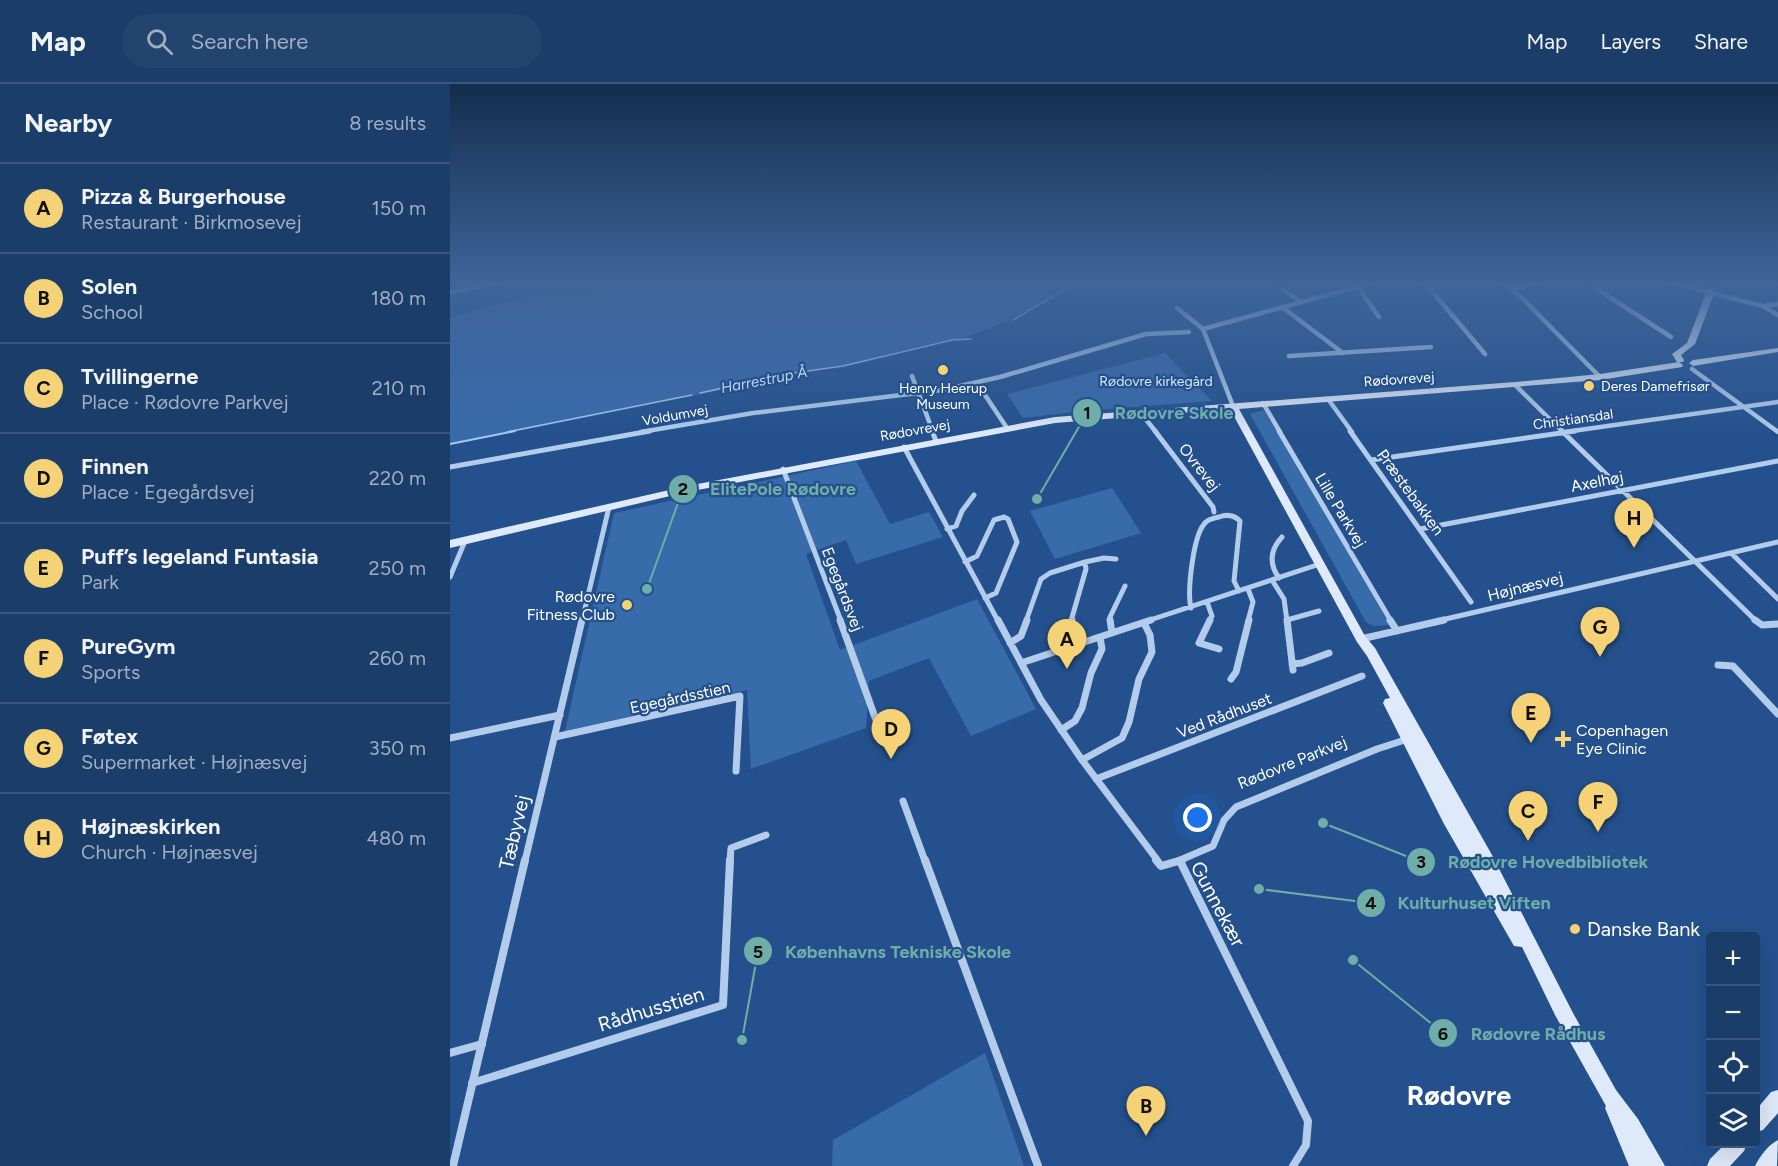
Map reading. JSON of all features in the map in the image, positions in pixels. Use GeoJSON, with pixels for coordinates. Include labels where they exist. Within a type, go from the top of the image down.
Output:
{"type":"FeatureCollection","features":[{"type":"Feature","properties":{"kind":"street","name":"Voldumvej"},"geometry":{"type":"LineString","coordinates":[[450,467],[753,413],[919,394],[977,383],[1146,334],[1157,333]]}},
{"type":"Feature","properties":{"kind":"street"},"geometry":{"type":"LineString","coordinates":[[1205,333],[1233,406],[1361,639],[1365,654],[1610,1096],[1655,1166]]}},
{"type":"Feature","properties":{"kind":"street"},"geometry":{"type":"LineString","coordinates":[[1318,333],[1343,353]]}},
{"type":"Feature","properties":{"kind":"street"},"geometry":{"type":"LineString","coordinates":[[1468,333],[1485,354]]}},
{"type":"Feature","properties":{"kind":"street"},"geometry":{"type":"LineString","coordinates":[[1556,333],[1600,377]]}},
{"type":"Feature","properties":{"kind":"street"},"geometry":{"type":"LineString","coordinates":[[1666,333],[1671,337]]}},
{"type":"Feature","properties":{"kind":"street"},"geometry":{"type":"LineString","coordinates":[[1695,333],[1691,344],[1676,354],[1679,362],[1693,366],[1778,432]]}},
{"type":"Feature","properties":{"kind":"street"},"geometry":{"type":"LineString","coordinates":[[1289,356],[1431,347]]}},
{"type":"Feature","properties":{"kind":"street"},"geometry":{"type":"LineString","coordinates":[[1693,366],[1778,350]]}},
{"type":"Feature","properties":{"kind":"street","name":"Rødovrevej"},"geometry":{"type":"LineString","coordinates":[[450,544],[783,470],[1055,420],[1515,385],[1600,377],[1679,362]]}},
{"type":"Feature","properties":{"kind":"street"},"geometry":{"type":"LineString","coordinates":[[912,376],[936,441]]}},
{"type":"Feature","properties":{"kind":"street"},"geometry":{"type":"LineString","coordinates":[[977,383],[1007,428]]}},
{"type":"Feature","properties":{"kind":"street"},"geometry":{"type":"LineString","coordinates":[[1515,385],[1756,621],[1762,625],[1778,624]]}},
{"type":"Feature","properties":{"kind":"street","name":"Præstebakken"},"geometry":{"type":"LineString","coordinates":[[1328,399],[1471,602]]}},
{"type":"Feature","properties":{"kind":"street","name":"Christiansdal"},"geometry":{"type":"LineString","coordinates":[[1371,460],[1778,402]]}},
{"type":"Feature","properties":{"kind":"street","name":"Lille Parkvej"},"geometry":{"type":"LineString","coordinates":[[1263,403],[1397,631]]}},
{"type":"Feature","properties":{"kind":"street","name":"Ovrevej"},"geometry":{"type":"LineString","coordinates":[[1140,412],[1214,507],[1214,512]]}},
{"type":"Feature","properties":{"kind":"street","name":"Gunnekær"},"geometry":{"type":"LineString","coordinates":[[904,447],[947,530],[1061,730],[1161,866],[1180,861],[1308,1121],[1308,1142],[1300,1160],[1293,1166]]}},
{"type":"Feature","properties":{"kind":"street","name":"Axelhøj"},"geometry":{"type":"LineString","coordinates":[[1420,528],[1778,460]]}},
{"type":"Feature","properties":{"kind":"street","name":"Egegårdsvej"},"geometry":{"type":"LineString","coordinates":[[783,470],[876,720]]}},
{"type":"Feature","properties":{"kind":"street"},"geometry":{"type":"LineString","coordinates":[[947,530],[956,526],[974,495]]}},
{"type":"Feature","properties":{"kind":"street","name":"Tæbyvej"},"geometry":{"type":"LineString","coordinates":[[453,1166],[609,507]]}},
{"type":"Feature","properties":{"kind":"street"},"geometry":{"type":"LineString","coordinates":[[1191,608],[1188,596],[1199,531],[1208,520],[1227,514],[1235,516],[1240,521],[1234,581],[1239,591]]}},
{"type":"Feature","properties":{"kind":"street"},"geometry":{"type":"LineString","coordinates":[[965,562],[977,556],[994,520],[1004,517],[1008,519],[1016,537],[1016,549],[996,593],[985,598]]}},
{"type":"Feature","properties":{"kind":"street"},"geometry":{"type":"LineString","coordinates":[[1282,537],[1271,560],[1275,579],[1284,599],[1292,667],[1329,653]]}},
{"type":"Feature","properties":{"kind":"street"},"geometry":{"type":"LineString","coordinates":[[450,577],[465,541]]}},
{"type":"Feature","properties":{"kind":"street","name":"Højnæsvej"},"geometry":{"type":"LineString","coordinates":[[1361,639],[1778,542]]}},
{"type":"Feature","properties":{"kind":"street"},"geometry":{"type":"LineString","coordinates":[[1731,553],[1778,599]]}},
{"type":"Feature","properties":{"kind":"street"},"geometry":{"type":"LineString","coordinates":[[1010,643],[1021,636],[1041,579],[1050,573],[1085,562],[1104,558],[1116,559]]}},
{"type":"Feature","properties":{"kind":"street"},"geometry":{"type":"LineString","coordinates":[[1070,647],[1067,636],[1086,569],[1085,562]]}},
{"type":"Feature","properties":{"kind":"street"},"geometry":{"type":"LineString","coordinates":[[1021,663],[1320,564]]}},
{"type":"Feature","properties":{"kind":"street"},"geometry":{"type":"LineString","coordinates":[[1112,633],[1110,617],[1125,586]]}},
{"type":"Feature","properties":{"kind":"street"},"geometry":{"type":"LineString","coordinates":[[1231,679],[1236,672],[1253,602],[1248,588]]}},
{"type":"Feature","properties":{"kind":"street"},"geometry":{"type":"LineString","coordinates":[[1207,602],[1212,616],[1199,643],[1219,649]]}},
{"type":"Feature","properties":{"kind":"street"},"geometry":{"type":"LineString","coordinates":[[1287,620],[1319,611]]}},
{"type":"Feature","properties":{"kind":"street"},"geometry":{"type":"LineString","coordinates":[[1082,760],[1122,738],[1129,722],[1139,679],[1152,652],[1150,635],[1144,623]]}},
{"type":"Feature","properties":{"kind":"street"},"geometry":{"type":"LineString","coordinates":[[1061,730],[1075,721],[1082,708],[1091,673],[1101,649],[1100,637]]}},
{"type":"Feature","properties":{"kind":"street"},"geometry":{"type":"LineString","coordinates":[[1718,665],[1733,666],[1778,714]]}},
{"type":"Feature","properties":{"kind":"street","name":"Ved Rådhuset"},"geometry":{"type":"LineString","coordinates":[[1096,779],[1362,676]]}},
{"type":"Feature","properties":{"kind":"street","name":"Egegårdsstien"},"geometry":{"type":"LineString","coordinates":[[555,737],[740,696],[736,771]]}},
{"type":"Feature","properties":{"kind":"street"},"geometry":{"type":"LineString","coordinates":[[450,738],[560,715]]}},
{"type":"Feature","properties":{"kind":"street","name":"Rødovre Parkvej"},"geometry":{"type":"LineString","coordinates":[[1180,861],[1213,846],[1221,823],[1236,807],[1377,748],[1413,738]]}},
{"type":"Feature","properties":{"kind":"street"},"geometry":{"type":"LineString","coordinates":[[903,801],[1038,1166]]}},
{"type":"Feature","properties":{"kind":"street","name":"Rådhusstien"},"geometry":{"type":"LineString","coordinates":[[472,1083],[723,1005],[731,848],[766,835]]}},
{"type":"Feature","properties":{"kind":"street"},"geometry":{"type":"LineString","coordinates":[[450,1053],[482,1044]]}},
{"type":"Feature","properties":{"kind":"street"},"geometry":{"type":"LineString","coordinates":[[1610,1096],[1621,1130],[1639,1166]]}},
{"type":"Feature","properties":{"kind":"street"},"geometry":{"type":"LineString","coordinates":[[1760,1119],[1778,1099]]}},
{"type":"Feature","properties":{"kind":"street"},"geometry":{"type":"LineString","coordinates":[[1718,1166],[1733,1148]]}},
{"type":"Feature","properties":{"kind":"street"},"geometry":{"type":"LineString","coordinates":[[1765,1166],[1778,1150]]}},
{"type":"Feature","properties":{"kind":"green space"},"geometry":{"type":"Polygon","coordinates":[[[450,333],[976,333],[849,364],[450,445],[450,333]]]}},
{"type":"Feature","properties":{"kind":"green space","name":"Rødovre kirkegård"},"geometry":{"type":"Polygon","coordinates":[[[1165,353],[1212,401],[1023,418],[1007,394],[1165,353]]]}},
{"type":"Feature","properties":{"kind":"green space"},"geometry":{"type":"Polygon","coordinates":[[[1264,410],[1390,625],[1373,626],[1366,622],[1250,414],[1264,410]]]}},
{"type":"Feature","properties":{"kind":"green space"},"geometry":{"type":"Polygon","coordinates":[[[856,461],[890,524],[929,512],[943,537],[856,564],[846,540],[806,554],[840,650],[977,599],[1036,709],[971,736],[929,658],[869,681],[866,728],[751,769],[747,690],[565,731],[614,513],[856,461]]]}},
{"type":"Feature","properties":{"kind":"green space"},"geometry":{"type":"Polygon","coordinates":[[[1112,488],[1141,533],[1055,559],[1030,511],[1112,488]]]}},
{"type":"Feature","properties":{"kind":"green space"},"geometry":{"type":"Polygon","coordinates":[[[985,1053],[1024,1166],[832,1166],[833,1140],[985,1053]]]}},
{"type":"Feature","properties":{"kind":"waterway","name":"Harrestrup Å"},"geometry":{"type":"LineString","coordinates":[[700,393],[786,374],[843,366],[952,340],[971,339]]}},
{"type":"Feature","properties":{"kind":"waterway","name":"Harrestrup Å"},"geometry":{"type":"LineString","coordinates":[[507,432],[692,395]]}},
{"type":"Feature","properties":{"kind":"waterway","name":"Harrestrup Å"},"geometry":{"type":"LineString","coordinates":[[450,444],[515,431]]}},
{"type":"Feature","properties":{"kind":"place","name":"Henry Heerup Museum"},"geometry":{"type":"Point","coordinates":[943,370]}},
{"type":"Feature","properties":{"kind":"place","name":"Deres Damefrisør"},"geometry":{"type":"Point","coordinates":[1589,386]}},
{"type":"Feature","properties":{"kind":"place","name":"Rødovre Skole"},"geometry":{"type":"Point","coordinates":[1037,499]}},
{"type":"Feature","properties":{"kind":"place","name":"Højnæskirken"},"geometry":{"type":"Point","coordinates":[1634,548]}},
{"type":"Feature","properties":{"kind":"place","name":"ElitePole Rødovre"},"geometry":{"type":"Point","coordinates":[647,589]}},
{"type":"Feature","properties":{"kind":"place","name":"Rødovre Fitness Club"},"geometry":{"type":"Point","coordinates":[627,605]}},
{"type":"Feature","properties":{"kind":"place","name":"Føtex"},"geometry":{"type":"Point","coordinates":[1600,657]}},
{"type":"Feature","properties":{"kind":"place","name":"Pizza & Burgerhouse"},"geometry":{"type":"Point","coordinates":[1067,669]}},
{"type":"Feature","properties":{"kind":"place","name":"Copenhagen Eye Clinic"},"geometry":{"type":"Point","coordinates":[1563,739]}},
{"type":"Feature","properties":{"kind":"place","name":"Puff’s legeland Funtasia"},"geometry":{"type":"Point","coordinates":[1531,743]}},
{"type":"Feature","properties":{"kind":"place","name":"Finnen"},"geometry":{"type":"Point","coordinates":[891,759]}},
{"type":"Feature","properties":{"kind":"place","name":"Rødovre Hovedbibliotek"},"geometry":{"type":"Point","coordinates":[1323,823]}},
{"type":"Feature","properties":{"kind":"place","name":"PureGym"},"geometry":{"type":"Point","coordinates":[1598,832]}},
{"type":"Feature","properties":{"kind":"place","name":"Tvillingerne"},"geometry":{"type":"Point","coordinates":[1528,841]}},
{"type":"Feature","properties":{"kind":"place","name":"Kulturhuset Viften"},"geometry":{"type":"Point","coordinates":[1259,889]}},
{"type":"Feature","properties":{"kind":"place","name":"Danske Bank"},"geometry":{"type":"Point","coordinates":[1575,929]}},
{"type":"Feature","properties":{"kind":"place","name":"Rødovre Rådhus"},"geometry":{"type":"Point","coordinates":[1353,960]}},
{"type":"Feature","properties":{"kind":"place","name":"Københavns Tekniske Skole"},"geometry":{"type":"Point","coordinates":[742,1040]}},
{"type":"Feature","properties":{"kind":"place","name":"Solen"},"geometry":{"type":"Point","coordinates":[1146,1136]}},
{"type":"Feature","properties":{"kind":"district","name":"Rødovre"},"geometry":{"type":"Point","coordinates":[1459,1096]}}]}
